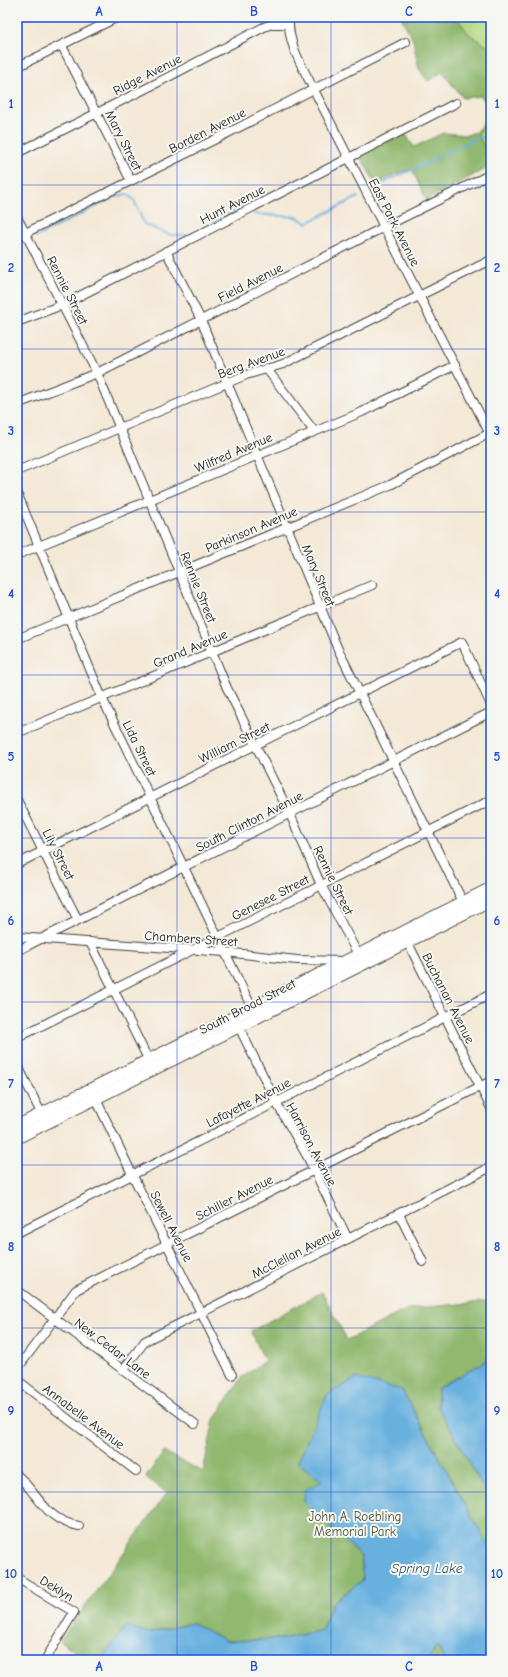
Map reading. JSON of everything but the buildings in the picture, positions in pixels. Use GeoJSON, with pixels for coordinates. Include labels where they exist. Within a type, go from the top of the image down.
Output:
{"type":"FeatureCollection","features":[{"type":"Feature","properties":{"kind":"main road","name":"South Broad Street"},"geometry":{"type":"LineString","coordinates":[[17,1138],[44,1118],[378,951],[463,902],[491,888]]}},
{"type":"Feature","properties":{"kind":"main road","name":"South Broad Street"},"geometry":{"type":"LineString","coordinates":[[378,951],[407,941],[491,900]]}},
{"type":"Feature","properties":{"kind":"main road","name":"South Broad Street"},"geometry":{"type":"LineString","coordinates":[[93,1093],[148,1059],[236,1022],[252,1008],[345,961],[361,959]]}},
{"type":"Feature","properties":{"kind":"main road","name":"South Broad Street"},"geometry":{"type":"LineString","coordinates":[[17,1126],[44,1118]]}},
{"type":"Feature","properties":{"kind":"street"},"geometry":{"type":"LineString","coordinates":[[17,67],[118,17]]}},
{"type":"Feature","properties":{"kind":"street","name":"East Park Avenue"},"geometry":{"type":"LineString","coordinates":[[289,20],[292,43],[313,88],[490,434]]}},
{"type":"Feature","properties":{"kind":"street","name":"Ridge Avenue"},"geometry":{"type":"LineString","coordinates":[[17,152],[264,27],[289,20]]}},
{"type":"Feature","properties":{"kind":"street","name":"Borden Avenue"},"geometry":{"type":"LineString","coordinates":[[17,237],[406,42]]}},
{"type":"Feature","properties":{"kind":"street","name":"Mary Street"},"geometry":{"type":"LineString","coordinates":[[62,46],[131,181]]}},
{"type":"Feature","properties":{"kind":"street","name":"Hunt Avenue"},"geometry":{"type":"LineString","coordinates":[[17,322],[62,305],[456,103]]}},
{"type":"Feature","properties":{"kind":"street","name":"Field Avenue"},"geometry":{"type":"LineString","coordinates":[[17,404],[97,373],[491,174]]}},
{"type":"Feature","properties":{"kind":"street","name":"Rennie Street"},"geometry":{"type":"LineString","coordinates":[[17,217],[97,373],[227,688],[290,814],[321,885],[361,959]]}},
{"type":"Feature","properties":{"kind":"street","name":"Mary Street"},"geometry":{"type":"LineString","coordinates":[[166,251],[201,320],[337,647],[463,902]]}},
{"type":"Feature","properties":{"kind":"street","name":"Berg Avenue"},"geometry":{"type":"LineString","coordinates":[[17,471],[246,374],[283,364],[489,261]]}},
{"type":"Feature","properties":{"kind":"street","name":"Wilfred Avenue"},"geometry":{"type":"LineString","coordinates":[[17,555],[362,412],[455,365]]}},
{"type":"Feature","properties":{"kind":"street"},"geometry":{"type":"LineString","coordinates":[[266,368],[314,431]]}},
{"type":"Feature","properties":{"kind":"street","name":"Parkinson Avenue"},"geometry":{"type":"LineString","coordinates":[[17,639],[390,485],[490,434]]}},
{"type":"Feature","properties":{"kind":"street","name":"Lida Street"},"geometry":{"type":"LineString","coordinates":[[17,493],[102,698],[252,1008]]}},
{"type":"Feature","properties":{"kind":"street","name":"Grand Avenue"},"geometry":{"type":"LineString","coordinates":[[17,733],[372,585]]}},
{"type":"Feature","properties":{"kind":"street","name":"William Street"},"geometry":{"type":"LineString","coordinates":[[17,864],[462,642],[491,705]]}},
{"type":"Feature","properties":{"kind":"street","name":"South Clinton Avenue"},"geometry":{"type":"LineString","coordinates":[[17,951],[491,712]]}},
{"type":"Feature","properties":{"kind":"street","name":"Lily Street"},"geometry":{"type":"LineString","coordinates":[[17,800],[44,850],[78,920]]}},
{"type":"Feature","properties":{"kind":"street","name":"Genesee Street"},"geometry":{"type":"LineString","coordinates":[[17,1038],[491,800]]}},
{"type":"Feature","properties":{"kind":"street","name":"Chambers Street"},"geometry":{"type":"LineString","coordinates":[[17,937],[225,952],[297,960],[345,961]]}},
{"type":"Feature","properties":{"kind":"street","name":"Buchanan Avenue"},"geometry":{"type":"LineString","coordinates":[[407,941],[491,1108]]}},
{"type":"Feature","properties":{"kind":"street"},"geometry":{"type":"LineString","coordinates":[[90,942],[148,1059]]}},
{"type":"Feature","properties":{"kind":"street","name":"Lafayette Avenue"},"geometry":{"type":"LineString","coordinates":[[17,1233],[491,994]]}},
{"type":"Feature","properties":{"kind":"street","name":"Harrison Avenue"},"geometry":{"type":"LineString","coordinates":[[236,1022],[276,1102],[314,1170],[348,1239]]}},
{"type":"Feature","properties":{"kind":"street"},"geometry":{"type":"LineString","coordinates":[[17,1064],[44,1118]]}},
{"type":"Feature","properties":{"kind":"street","name":"Schiller Avenue"},"geometry":{"type":"LineString","coordinates":[[17,1369],[76,1290],[166,1243],[491,1081]]}},
{"type":"Feature","properties":{"kind":"street","name":"Sewell Avenue"},"geometry":{"type":"LineString","coordinates":[[93,1093],[232,1374]]}},
{"type":"Feature","properties":{"kind":"street","name":"McClellan Avenue"},"geometry":{"type":"LineString","coordinates":[[123,1370],[145,1341],[491,1167]]}},
{"type":"Feature","properties":{"kind":"street"},"geometry":{"type":"LineString","coordinates":[[399,1214],[423,1262]]}},
{"type":"Feature","properties":{"kind":"street","name":"New Cedar Lane"},"geometry":{"type":"LineString","coordinates":[[17,1290],[195,1424]]}},
{"type":"Feature","properties":{"kind":"street","name":"Annabelle Avenue"},"geometry":{"type":"LineString","coordinates":[[17,1380],[136,1471]]}},
{"type":"Feature","properties":{"kind":"street"},"geometry":{"type":"LineString","coordinates":[[17,1475],[47,1510],[68,1524],[79,1526]]}},
{"type":"Feature","properties":{"kind":"street","name":"Deklyn"},"geometry":{"type":"LineString","coordinates":[[17,1578],[74,1612],[45,1660]]}},
{"type":"Feature","properties":{"kind":"green space"},"geometry":{"type":"Polygon","coordinates":[[[401,17],[456,17],[468,33],[491,49],[491,109],[481,96],[463,98],[442,72],[428,81],[419,69],[413,40],[401,17]]]}},
{"type":"Feature","properties":{"kind":"green space"},"geometry":{"type":"Polygon","coordinates":[[[456,17],[491,17],[491,49],[468,33],[456,17]]]}},
{"type":"Feature","properties":{"kind":"green space"},"geometry":{"type":"Polygon","coordinates":[[[491,117],[491,121],[477,134],[491,158],[491,166],[426,200],[412,169],[398,173],[376,184],[360,156],[398,136],[406,135],[414,147],[443,133],[467,135],[475,132],[491,117]]]}},
{"type":"Feature","properties":{"kind":"green space"},"geometry":{"type":"Polygon","coordinates":[[[491,121],[491,158],[477,134],[491,121]]]}},
{"type":"Feature","properties":{"kind":"green space"},"geometry":{"type":"Polygon","coordinates":[[[322,1292],[347,1340],[407,1309],[491,1301],[491,1358],[438,1388],[438,1407],[491,1501],[491,1551],[402,1390],[304,1502],[361,1556],[363,1580],[332,1603],[322,1630],[282,1639],[226,1641],[193,1623],[148,1633],[127,1626],[104,1655],[103,1660],[75,1660],[75,1651],[60,1641],[167,1493],[146,1477],[164,1452],[203,1472],[214,1420],[241,1378],[265,1361],[251,1331],[322,1292]]]}},
{"type":"Feature","properties":{"kind":"green space"},"geometry":{"type":"Polygon","coordinates":[[[437,1645],[444,1660],[429,1660],[437,1645]]]}},
{"type":"Feature","properties":{"kind":"water"},"geometry":{"type":"Polygon","coordinates":[[[491,1358],[491,1501],[438,1407],[438,1388],[491,1358]]]}},
{"type":"Feature","properties":{"kind":"water","name":"Spring Lake"},"geometry":{"type":"Polygon","coordinates":[[[356,1378],[402,1390],[491,1551],[491,1660],[444,1660],[437,1645],[429,1660],[103,1660],[104,1655],[127,1626],[148,1633],[193,1623],[226,1641],[282,1639],[322,1630],[332,1603],[363,1580],[361,1556],[304,1502],[305,1490],[322,1481],[298,1462],[327,1395],[356,1378]]]}},
{"type":"Feature","properties":{"kind":"waterway"},"geometry":{"type":"LineString","coordinates":[[377,186],[475,139],[482,137],[491,141]]}},
{"type":"Feature","properties":{"kind":"waterway"},"geometry":{"type":"LineString","coordinates":[[36,237],[112,198],[127,194],[134,200],[144,224],[170,235],[190,235]]}},
{"type":"Feature","properties":{"kind":"waterway"},"geometry":{"type":"LineString","coordinates":[[254,214],[296,217],[307,223],[358,197]]}},
{"type":"Feature","properties":{"kind":"waterway"},"geometry":{"type":"LineString","coordinates":[[215,222],[235,211]]}},
{"type":"Feature","properties":{"kind":"park label","name":"John A. Roebling Memorial Park"},"geometry":{"type":"Point","coordinates":[355,1524]}}]}
